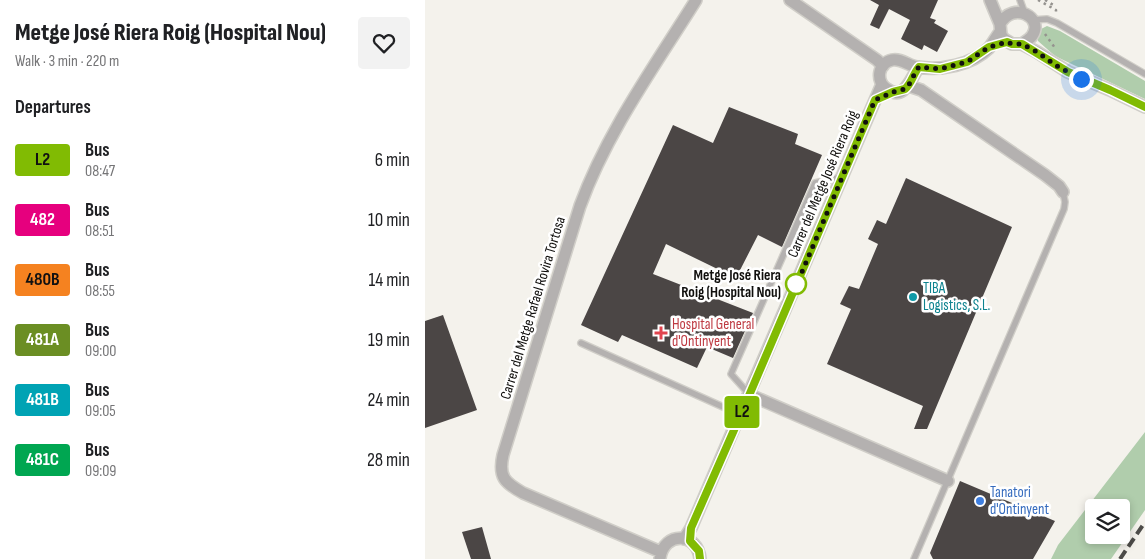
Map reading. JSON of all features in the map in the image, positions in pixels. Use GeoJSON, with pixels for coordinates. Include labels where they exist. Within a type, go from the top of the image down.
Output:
{"type":"FeatureCollection","features":[{"type":"Feature","properties":{"kind":"street","name":"Carrer del Metge Rafael Rovira Tortosa"},"geometry":{"type":"LineString","coordinates":[[661,555],[523,494],[507,483],[501,469],[503,455],[580,206],[594,169],[611,136],[696,0]]}},
{"type":"Feature","properties":{"kind":"street"},"geometry":{"type":"LineString","coordinates":[[790,0],[883,66]]}},
{"type":"Feature","properties":{"kind":"street"},"geometry":{"type":"LineString","coordinates":[[990,0],[1008,12]]}},
{"type":"Feature","properties":{"kind":"street"},"geometry":{"type":"LineString","coordinates":[[990,0],[1003,33],[1012,44],[1027,40],[1035,26],[1033,20],[1022,5],[1008,12]]}},
{"type":"Feature","properties":{"kind":"street"},"geometry":{"type":"LineString","coordinates":[[1008,12],[1003,33],[989,47],[967,62],[912,74],[900,91],[893,92],[885,88],[879,75],[887,62],[898,60],[912,74],[921,90],[1045,175],[1059,186],[1063,192]]}},
{"type":"Feature","properties":{"kind":"street"},"geometry":{"type":"LineString","coordinates":[[1027,40],[1037,52],[1068,72],[1145,107]]}},
{"type":"Feature","properties":{"kind":"street","name":"Carrer del Metge José Riera Roig"},"geometry":{"type":"LineString","coordinates":[[687,540],[882,84]]}},
{"type":"Feature","properties":{"kind":"street","name":"Carrer del Metge José Riera Roig"},"geometry":{"type":"LineString","coordinates":[[875,100],[893,92]]}},
{"type":"Feature","properties":{"kind":"street"},"geometry":{"type":"LineString","coordinates":[[749,395],[948,481]]}},
{"type":"Feature","properties":{"kind":"street"},"geometry":{"type":"LineString","coordinates":[[661,555],[666,544],[671,540],[687,540],[699,551],[700,559]]}},
{"type":"Feature","properties":{"kind":"lane"},"geometry":{"type":"LineString","coordinates":[[1033,20],[1052,21],[1145,74]]}},
{"type":"Feature","properties":{"kind":"lane"},"geometry":{"type":"LineString","coordinates":[[749,395],[731,374],[815,183],[842,177]]}},
{"type":"Feature","properties":{"kind":"lane"},"geometry":{"type":"LineString","coordinates":[[915,559],[1064,209],[1063,192]]}},
{"type":"Feature","properties":{"kind":"lane"},"geometry":{"type":"LineString","coordinates":[[581,343],[741,415]]}},
{"type":"Feature","properties":{"kind":"path"},"geometry":{"type":"LineString","coordinates":[[1045,0],[1055,6]]}},
{"type":"Feature","properties":{"kind":"green space"},"geometry":{"type":"Polygon","coordinates":[[[1047,26],[1060,31],[1145,81],[1145,99],[1055,56],[1038,41],[1037,31],[1047,26]]]}},
{"type":"Feature","properties":{"kind":"green space"},"geometry":{"type":"Polygon","coordinates":[[[1145,432],[1145,510],[1130,532],[1130,499],[1093,499],[1145,432]]]}},
{"type":"Feature","properties":{"kind":"green space"},"geometry":{"type":"Polygon","coordinates":[[[1085,510],[1085,544],[1121,544],[1111,559],[1051,559],[1058,545],[1085,510]]]}},
{"type":"Feature","properties":{"kind":"building"},"geometry":{"type":"Polygon","coordinates":[[[870,0],[938,0],[930,18],[936,20],[934,23],[948,31],[937,52],[924,45],[922,50],[901,39],[910,20],[889,9],[879,29],[870,25],[879,5],[870,0]]]}},
{"type":"Feature","properties":{"kind":"building"},"geometry":{"type":"Polygon","coordinates":[[[729,107],[798,134],[795,144],[822,155],[782,247],[758,235],[736,278],[666,244],[653,274],[753,313],[733,358],[707,347],[697,368],[622,335],[618,342],[581,325],[673,125],[713,143],[729,107]]]}},
{"type":"Feature","properties":{"kind":"building","name":"TIBA Logistics, S.L."},"geometry":{"type":"Polygon","coordinates":[[[906,178],[1012,227],[927,429],[914,429],[923,406],[827,364],[851,309],[840,304],[849,286],[859,289],[878,244],[868,239],[877,220],[886,224],[906,178]]]}},
{"type":"Feature","properties":{"kind":"building"},"geometry":{"type":"Polygon","coordinates":[[[443,315],[477,410],[425,428],[425,321],[443,315]]]}},
{"type":"Feature","properties":{"kind":"building","name":"Tanatori d'Ontinyent"},"geometry":{"type":"Polygon","coordinates":[[[960,481],[1055,521],[1033,559],[933,559],[930,553],[960,481]]]}},
{"type":"Feature","properties":{"kind":"building"},"geometry":{"type":"Polygon","coordinates":[[[482,527],[491,559],[471,559],[462,532],[482,527]]]}},
{"type":"Feature","properties":{"kind":"railway"},"geometry":{"type":"LineString","coordinates":[[1120,559],[1145,522]]}},
{"type":"Feature","properties":{"kind":"bus line","name":"L2"},"geometry":{"type":"LineString","coordinates":[[700,559],[699,551],[690,541],[691,528],[875,100],[909,86],[912,75],[919,67],[940,69],[967,62],[989,47],[1007,42],[1022,44],[1081,79],[1125,96],[1145,107]]}},
{"type":"Feature","properties":{"kind":"place","name":"Metge José Riera Roig (Hospital Nou)"},"geometry":{"type":"Point","coordinates":[796,284]}},
{"type":"Feature","properties":{"kind":"place","name":"TIBA Logistics, S.L."},"geometry":{"type":"Point","coordinates":[913,297]}},
{"type":"Feature","properties":{"kind":"place","name":"Hospital General d'Ontinyent"},"geometry":{"type":"Point","coordinates":[661,333]}},
{"type":"Feature","properties":{"kind":"place","name":"Tanatori d'Ontinyent"},"geometry":{"type":"Point","coordinates":[980,501]}},
{"type":"Feature","properties":{"kind":"route"},"geometry":{"type":"LineString","coordinates":[[796,284],[796,286],[875,100],[909,86],[912,75],[919,67],[940,69],[967,62],[989,47],[1007,42],[1022,44],[1081,79]]}}]}
